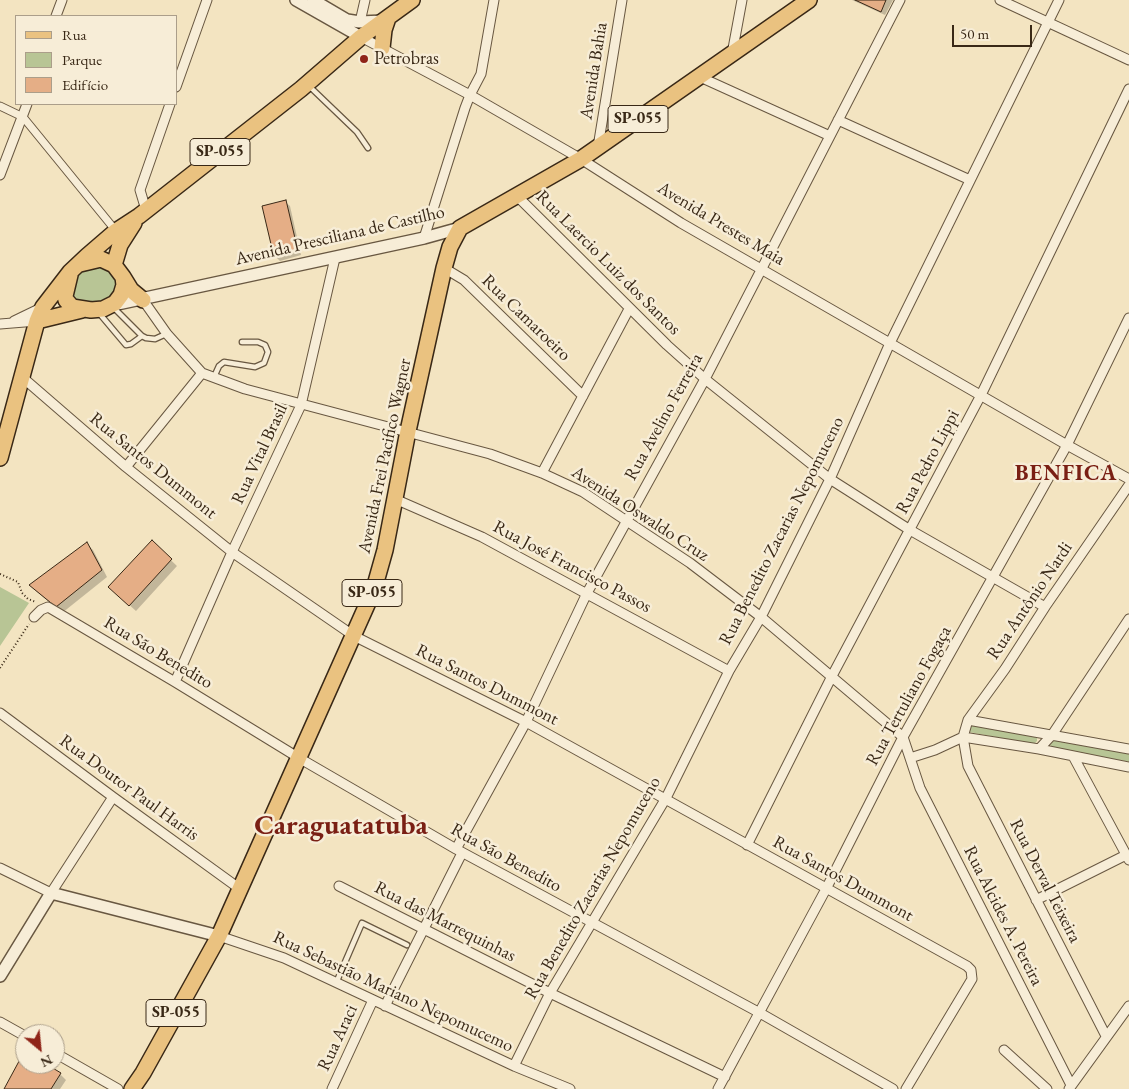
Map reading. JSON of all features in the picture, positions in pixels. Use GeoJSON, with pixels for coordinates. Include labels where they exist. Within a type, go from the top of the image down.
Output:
{"type":"FeatureCollection","features":[{"type":"Feature","properties":{"kind":"main road","name":"SP-055"},"geometry":{"type":"LineString","coordinates":[[0,458],[37,321],[43,307],[74,268],[116,231],[142,213],[307,84],[361,30],[386,20],[412,0]]}},
{"type":"Feature","properties":{"kind":"main road","name":"Avenida Presciliana de Castilho"},"geometry":{"type":"LineString","coordinates":[[460,228],[581,159],[809,0]]}},
{"type":"Feature","properties":{"kind":"main road"},"geometry":{"type":"LineString","coordinates":[[382,48],[386,20]]}},
{"type":"Feature","properties":{"kind":"main road","name":"SP-055"},"geometry":{"type":"LineString","coordinates":[[112,306],[123,289],[118,271],[120,244],[142,213]]}},
{"type":"Feature","properties":{"kind":"main road","name":"Avenida Frei Pacifico Wagner"},"geometry":{"type":"LineString","coordinates":[[132,1089],[144,1073],[218,936],[374,589],[385,550],[408,431],[444,268],[450,248],[460,228]]}},
{"type":"Feature","properties":{"kind":"main road"},"geometry":{"type":"LineString","coordinates":[[89,310],[72,307],[66,300],[66,288],[74,268],[95,259],[101,259],[118,271],[132,290],[143,300]]}},
{"type":"Feature","properties":{"kind":"main road"},"geometry":{"type":"LineString","coordinates":[[37,321],[112,306]]}},
{"type":"Feature","properties":{"kind":"street"},"geometry":{"type":"LineString","coordinates":[[56,15],[62,0]]}},
{"type":"Feature","properties":{"kind":"street"},"geometry":{"type":"LineString","coordinates":[[178,81],[207,0]]}},
{"type":"Feature","properties":{"kind":"street","name":"Avenida Prestes Maia"},"geometry":{"type":"LineString","coordinates":[[296,0],[361,30]]}},
{"type":"Feature","properties":{"kind":"street","name":"Avenida Prestes Maia"},"geometry":{"type":"LineString","coordinates":[[313,0],[347,20],[382,48],[470,95],[581,159],[681,223],[1129,479]]}},
{"type":"Feature","properties":{"kind":"street"},"geometry":{"type":"LineString","coordinates":[[361,30],[365,0]]}},
{"type":"Feature","properties":{"kind":"street"},"geometry":{"type":"LineString","coordinates":[[424,238],[470,95],[481,74],[494,0]]}},
{"type":"Feature","properties":{"kind":"street","name":"Avenida Bahia"},"geometry":{"type":"LineString","coordinates":[[598,147],[622,0]]}},
{"type":"Feature","properties":{"kind":"street"},"geometry":{"type":"LineString","coordinates":[[732,54],[742,0]]}},
{"type":"Feature","properties":{"kind":"street","name":"Rua Avelino Ferreira"},"geometry":{"type":"LineString","coordinates":[[385,1006],[423,930],[459,851],[526,722],[587,593],[705,379],[900,0]]}},
{"type":"Feature","properties":{"kind":"street"},"geometry":{"type":"LineString","coordinates":[[1000,0],[1129,60]]}},
{"type":"Feature","properties":{"kind":"street","name":"Rua Benedito Zacarias Nepomuceno"},"geometry":{"type":"LineString","coordinates":[[514,1066],[550,993],[666,798],[729,671],[761,617],[830,479],[890,343],[1059,0]]}},
{"type":"Feature","properties":{"kind":"street"},"geometry":{"type":"LineString","coordinates":[[700,76],[830,136]]}},
{"type":"Feature","properties":{"kind":"street","name":"Rua Pedro Lippi"},"geometry":{"type":"LineString","coordinates":[[747,844],[832,676],[981,395],[1129,89]]}},
{"type":"Feature","properties":{"kind":"street"},"geometry":{"type":"LineString","coordinates":[[0,175],[27,105]]}},
{"type":"Feature","properties":{"kind":"street"},"geometry":{"type":"LineString","coordinates":[[142,213],[140,190],[170,105]]}},
{"type":"Feature","properties":{"kind":"street"},"geometry":{"type":"LineString","coordinates":[[0,106],[23,117],[116,231]]}},
{"type":"Feature","properties":{"kind":"street"},"geometry":{"type":"LineString","coordinates":[[838,120],[970,180]]}},
{"type":"Feature","properties":{"kind":"street","name":"Rua Laercio Luiz dos Santos"},"geometry":{"type":"LineString","coordinates":[[517,196],[629,309],[705,379],[830,479],[910,530],[1045,607]]}},
{"type":"Feature","properties":{"kind":"street","name":"Avenida Presciliana de Castilho"},"geometry":{"type":"LineString","coordinates":[[112,306],[335,258],[460,228]]}},
{"type":"Feature","properties":{"kind":"street","name":"Rua Vital Brasil"},"geometry":{"type":"LineString","coordinates":[[175,682],[232,552],[301,405],[335,258]]}},
{"type":"Feature","properties":{"kind":"street","name":"Rua Camaroeiro"},"geometry":{"type":"LineString","coordinates":[[444,268],[464,280],[583,396]]}},
{"type":"Feature","properties":{"kind":"street","name":"Avenida Oswaldo Cruz"},"geometry":{"type":"LineString","coordinates":[[143,300],[167,334],[202,372],[245,389],[301,405],[408,431],[490,454],[542,473],[583,492],[690,563],[761,617],[903,737]]}},
{"type":"Feature","properties":{"kind":"street"},"geometry":{"type":"LineString","coordinates":[[12,322],[43,307]]}},
{"type":"Feature","properties":{"kind":"street"},"geometry":{"type":"LineString","coordinates":[[542,473],[629,309]]}},
{"type":"Feature","properties":{"kind":"street","name":"Rua Tertuliano Fogaça"},"geometry":{"type":"LineString","coordinates":[[718,1089],[826,888],[903,737],[1067,445],[1129,318]]}},
{"type":"Feature","properties":{"kind":"street"},"geometry":{"type":"LineString","coordinates":[[0,324],[37,321]]}},
{"type":"Feature","properties":{"kind":"street"},"geometry":{"type":"LineString","coordinates":[[126,467],[202,372]]}},
{"type":"Feature","properties":{"kind":"street","name":"Rua Santos Dummont"},"geometry":{"type":"LineString","coordinates":[[22,377],[126,467],[232,552],[354,636],[526,722],[967,966],[971,970],[972,978],[906,1089]]}},
{"type":"Feature","properties":{"kind":"street","name":"Rua Antônio Nardi"},"geometry":{"type":"LineString","coordinates":[[963,737],[968,720],[1005,669],[1129,485]]}},
{"type":"Feature","properties":{"kind":"street","name":"Rua José Francisco Passos"},"geometry":{"type":"LineString","coordinates":[[395,499],[482,537],[729,671]]}},
{"type":"Feature","properties":{"kind":"street"},"geometry":{"type":"LineString","coordinates":[[34,617],[41,610],[48,607]]}},
{"type":"Feature","properties":{"kind":"street","name":"Rua São Benedito"},"geometry":{"type":"LineString","coordinates":[[48,607],[299,758],[459,851],[760,1013],[893,1089]]}},
{"type":"Feature","properties":{"kind":"street"},"geometry":{"type":"LineString","coordinates":[[1039,749],[1052,735],[1129,618]]}},
{"type":"Feature","properties":{"kind":"street","name":"Rua Doutor Paul Harris"},"geometry":{"type":"LineString","coordinates":[[0,713],[112,797],[240,888]]}},
{"type":"Feature","properties":{"kind":"street"},"geometry":{"type":"LineString","coordinates":[[968,720],[1129,749]]}},
{"type":"Feature","properties":{"kind":"street","name":"Rua Alcides A. Pereira"},"geometry":{"type":"LineString","coordinates":[[903,737],[920,788],[1070,1087]]}},
{"type":"Feature","properties":{"kind":"street"},"geometry":{"type":"LineString","coordinates":[[910,758],[963,737],[1039,749],[1129,767]]}},
{"type":"Feature","properties":{"kind":"street","name":"Rua Derval Teixeira"},"geometry":{"type":"LineString","coordinates":[[963,737],[968,766],[1106,1036]]}},
{"type":"Feature","properties":{"kind":"street"},"geometry":{"type":"LineString","coordinates":[[1036,900],[1128,858],[1073,756]]}},
{"type":"Feature","properties":{"kind":"street"},"geometry":{"type":"LineString","coordinates":[[0,976],[112,797]]}},
{"type":"Feature","properties":{"kind":"street","name":"Rua Sebastião Mariano Nepomucemo"},"geometry":{"type":"LineString","coordinates":[[0,868],[51,893],[218,936],[284,958],[553,1086],[570,1089]]}},
{"type":"Feature","properties":{"kind":"street","name":"Rua das Marrequinhas"},"geometry":{"type":"LineString","coordinates":[[339,886],[550,993],[725,1077]]}},
{"type":"Feature","properties":{"kind":"street","name":"Rua Araci"},"geometry":{"type":"LineString","coordinates":[[332,1089],[373,1000]]}},
{"type":"Feature","properties":{"kind":"street"},"geometry":{"type":"LineString","coordinates":[[1070,1087],[1129,1006]]}},
{"type":"Feature","properties":{"kind":"street"},"geometry":{"type":"LineString","coordinates":[[0,1022],[15,1030]]}},
{"type":"Feature","properties":{"kind":"street"},"geometry":{"type":"LineString","coordinates":[[1004,1050],[1047,1089]]}},
{"type":"Feature","properties":{"kind":"street"},"geometry":{"type":"LineString","coordinates":[[65,1059],[118,1089]]}},
{"type":"Feature","properties":{"kind":"lane"},"geometry":{"type":"LineString","coordinates":[[307,84],[352,127],[368,148]]}},
{"type":"Feature","properties":{"kind":"lane"},"geometry":{"type":"LineString","coordinates":[[112,306],[142,336],[150,339],[167,334]]}},
{"type":"Feature","properties":{"kind":"lane"},"geometry":{"type":"LineString","coordinates":[[89,310],[126,345],[142,336]]}},
{"type":"Feature","properties":{"kind":"lane"},"geometry":{"type":"LineString","coordinates":[[214,377],[219,366],[224,362],[255,367],[264,363],[268,352],[265,345],[258,342],[242,342]]}},
{"type":"Feature","properties":{"kind":"lane"},"geometry":{"type":"LineString","coordinates":[[336,983],[362,923],[407,945]]}},
{"type":"Feature","properties":{"kind":"path"},"geometry":{"type":"LineString","coordinates":[[0,574],[18,582],[22,593],[28,599],[48,607]]}},
{"type":"Feature","properties":{"kind":"path"},"geometry":{"type":"LineString","coordinates":[[0,668],[34,617]]}},
{"type":"Feature","properties":{"kind":"green space"},"geometry":{"type":"Polygon","coordinates":[[[95,263],[110,271],[118,287],[110,301],[74,305],[71,289],[73,281],[79,272],[95,263]]]}},
{"type":"Feature","properties":{"kind":"green space"},"geometry":{"type":"Polygon","coordinates":[[[0,587],[29,603],[0,646],[0,587]]]}},
{"type":"Feature","properties":{"kind":"green space"},"geometry":{"type":"Polygon","coordinates":[[[968,724],[1037,736],[1037,741],[1034,744],[969,732],[968,724]]]}},
{"type":"Feature","properties":{"kind":"green space"},"geometry":{"type":"Polygon","coordinates":[[[1051,739],[1129,752],[1129,762],[1052,747],[1049,744],[1051,739]]]}},
{"type":"Feature","properties":{"kind":"building"},"geometry":{"type":"Polygon","coordinates":[[[855,0],[886,0],[881,12],[855,0]]]}},
{"type":"Feature","properties":{"kind":"building"},"geometry":{"type":"Polygon","coordinates":[[[286,200],[298,251],[274,257],[262,206],[286,200]]]}},
{"type":"Feature","properties":{"kind":"building"},"geometry":{"type":"Polygon","coordinates":[[[152,540],[172,559],[129,606],[108,587],[152,540]]]}},
{"type":"Feature","properties":{"kind":"building"},"geometry":{"type":"Polygon","coordinates":[[[87,542],[102,570],[56,607],[29,585],[87,542]]]}},
{"type":"Feature","properties":{"kind":"building"},"geometry":{"type":"Polygon","coordinates":[[[15,1069],[15,1074],[60,1074],[51,1089],[4,1089],[15,1069]]]}},
{"type":"Feature","properties":{"kind":"place","name":"Petrobras"},"geometry":{"type":"Point","coordinates":[364,59]}},
{"type":"Feature","properties":{"kind":"district","name":"BENFICA"},"geometry":{"type":"Point","coordinates":[1066,474]}},
{"type":"Feature","properties":{"kind":"district","name":"Caraguatatuba"},"geometry":{"type":"Point","coordinates":[341,826]}}]}
